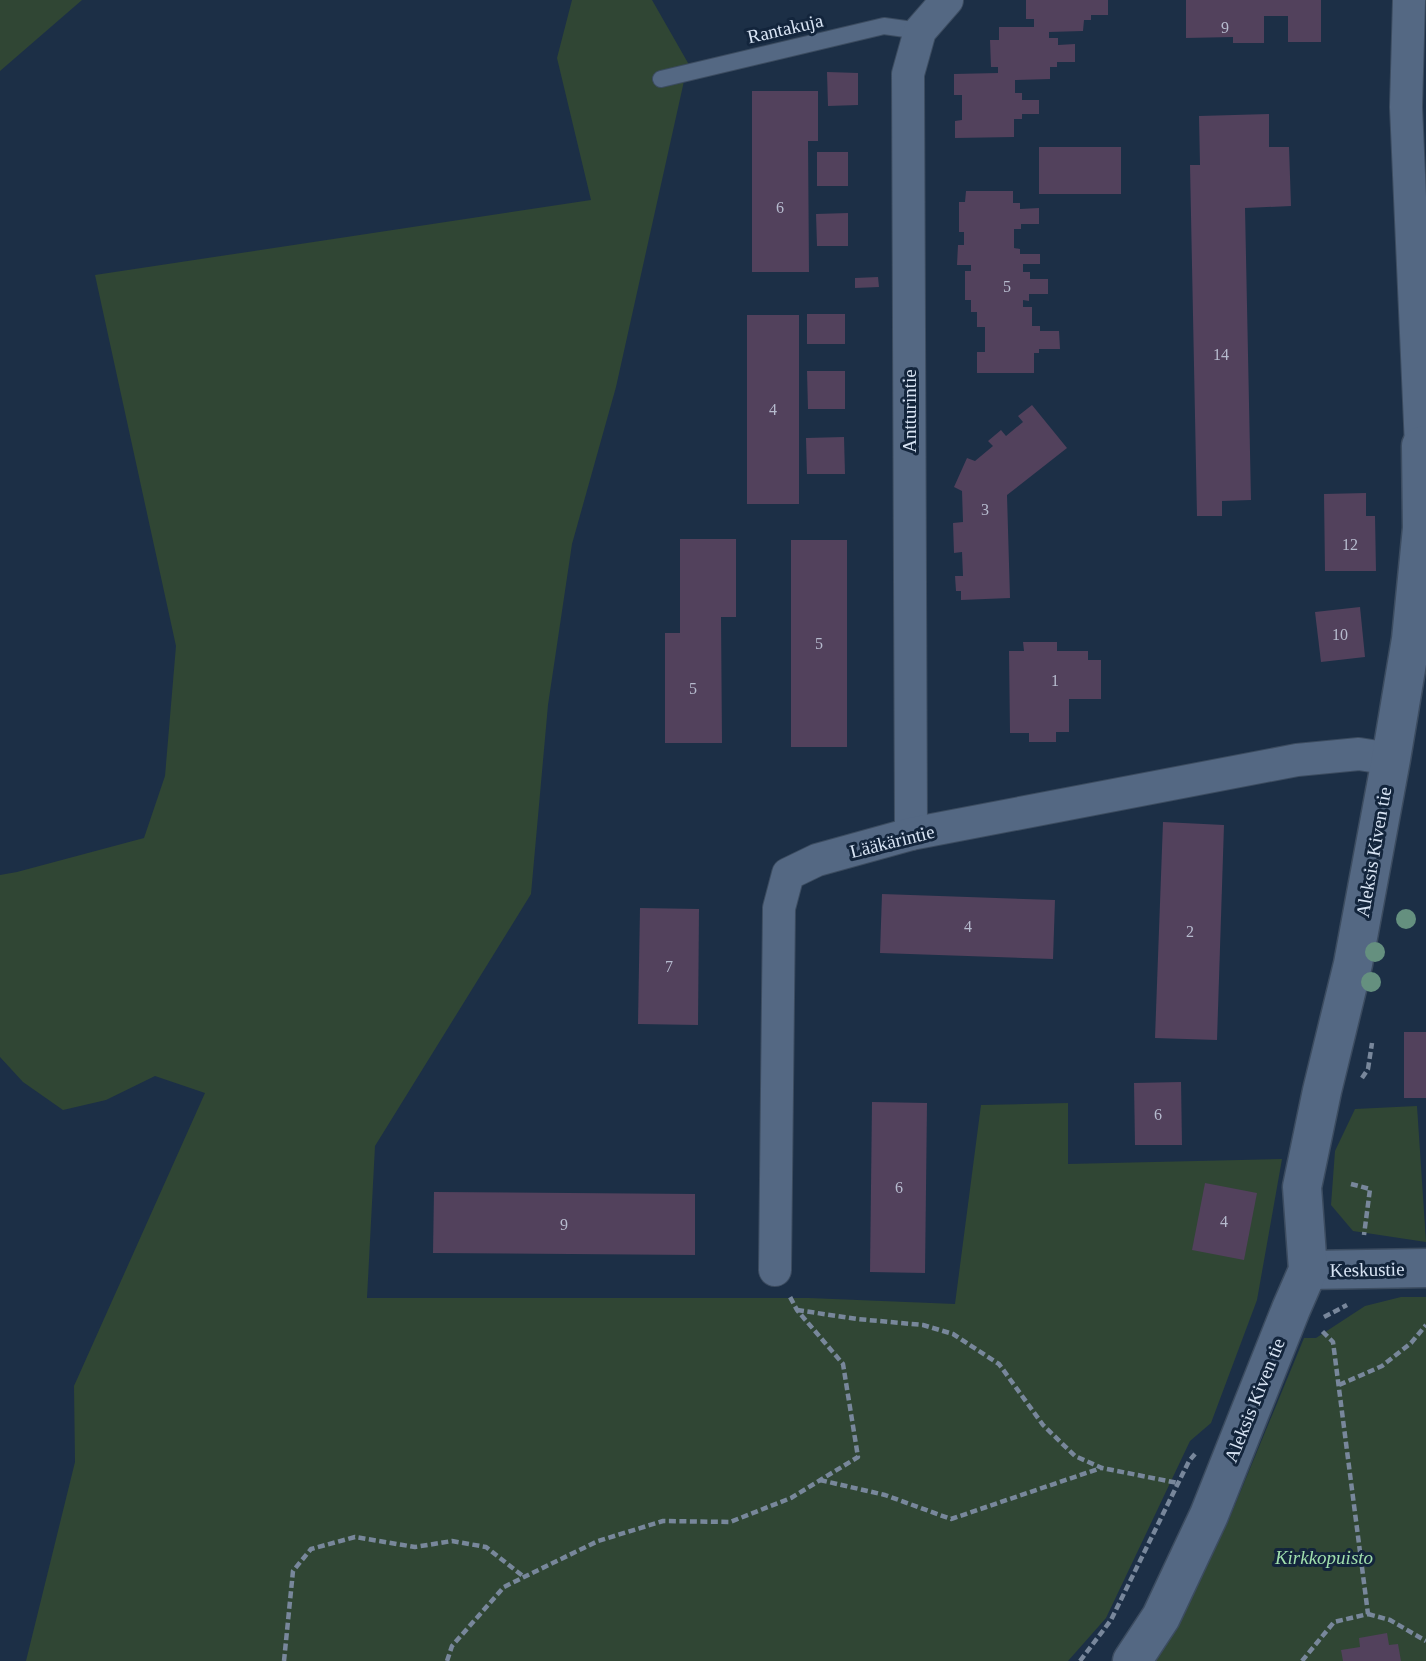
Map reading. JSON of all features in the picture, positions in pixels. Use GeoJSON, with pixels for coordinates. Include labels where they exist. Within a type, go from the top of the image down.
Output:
{"type":"FeatureCollection","features":[{"type":"Feature","properties":{"kind":"street","name":"Antturintie"},"geometry":{"type":"LineString","coordinates":[[911,834],[908,74],[920,31],[947,0]]}},
{"type":"Feature","properties":{"kind":"street","name":"Aleksis Kiven tie"},"geometry":{"type":"LineString","coordinates":[[1132,1661],[1161,1617],[1209,1515],[1308,1270],[1302,1186],[1353,964],[1391,759],[1411,639],[1422,528],[1423,446],[1406,107],[1409,0]]}},
{"type":"Feature","properties":{"kind":"street","name":"Lääkärintie"},"geometry":{"type":"LineString","coordinates":[[775,1270],[779,908],[789,874],[817,860],[911,834],[1297,760],[1359,754],[1391,759]]}},
{"type":"Feature","properties":{"kind":"street","name":"Keskustie"},"geometry":{"type":"LineString","coordinates":[[1308,1270],[1426,1268]]}},
{"type":"Feature","properties":{"kind":"lane","name":"Rantakuja"},"geometry":{"type":"LineString","coordinates":[[660,79],[884,26],[920,31]]}},
{"type":"Feature","properties":{"kind":"path"},"geometry":{"type":"LineString","coordinates":[[1351,1184],[1370,1189],[1363,1239]]}},
{"type":"Feature","properties":{"kind":"path"},"geometry":{"type":"LineString","coordinates":[[447,1661],[452,1646],[504,1587],[524,1577],[598,1541],[663,1521],[730,1522],[791,1498],[858,1457],[843,1364],[797,1310],[775,1270]]}},
{"type":"Feature","properties":{"kind":"path"},"geometry":{"type":"LineString","coordinates":[[797,1310],[923,1325],[953,1334],[999,1364],[1043,1425],[1075,1456],[1102,1468],[1178,1483]]}},
{"type":"Feature","properties":{"kind":"path"},"geometry":{"type":"LineString","coordinates":[[1314,1322],[1333,1342],[1368,1614]]}},
{"type":"Feature","properties":{"kind":"path"},"geometry":{"type":"LineString","coordinates":[[1339,1385],[1382,1366],[1411,1343],[1426,1325]]}},
{"type":"Feature","properties":{"kind":"path"},"geometry":{"type":"LineString","coordinates":[[1080,1661],[1111,1620],[1189,1461],[1197,1452]]}},
{"type":"Feature","properties":{"kind":"path"},"geometry":{"type":"LineString","coordinates":[[820,1480],[885,1495],[951,1519],[1102,1468]]}},
{"type":"Feature","properties":{"kind":"path"},"geometry":{"type":"LineString","coordinates":[[284,1661],[293,1571],[312,1549],[355,1537],[415,1547],[452,1541],[486,1547],[524,1577]]}},
{"type":"Feature","properties":{"kind":"path"},"geometry":{"type":"LineString","coordinates":[[1302,1661],[1334,1622],[1368,1614],[1390,1620],[1426,1641]]}},
{"type":"Feature","properties":{"kind":"green space"},"geometry":{"type":"Polygon","coordinates":[[[0,0],[82,0],[0,71],[0,0]]]}},
{"type":"Feature","properties":{"kind":"green space"},"geometry":{"type":"Polygon","coordinates":[[[572,0],[652,0],[688,63],[616,387],[572,544],[548,705],[531,894],[375,1146],[367,1298],[809,1298],[955,1304],[981,1105],[1068,1103],[1068,1164],[1282,1159],[1257,1300],[1211,1423],[1190,1441],[1106,1618],[1068,1661],[26,1661],[75,1462],[74,1386],[205,1093],[155,1076],[106,1100],[63,1110],[23,1082],[0,1057],[0,875],[144,838],[165,776],[176,646],[95,275],[591,200],[557,58],[572,0]]]}},
{"type":"Feature","properties":{"kind":"green space"},"geometry":{"type":"Polygon","coordinates":[[[1417,1106],[1426,1242],[1353,1231],[1331,1205],[1335,1151],[1355,1109],[1417,1106]]]}},
{"type":"Feature","properties":{"kind":"green space","name":"Kirkkopuisto"},"geometry":{"type":"Polygon","coordinates":[[[1401,1297],[1426,1297],[1426,1661],[1156,1661],[1227,1524],[1304,1338],[1316,1338],[1365,1306],[1401,1297]]]}},
{"type":"Feature","properties":{"kind":"building"},"geometry":{"type":"Polygon","coordinates":[[[1026,0],[1108,0],[1108,15],[1091,15],[1091,20],[1084,20],[1083,31],[1049,32],[1049,38],[1058,38],[1058,45],[1075,44],[1075,62],[1057,62],[1057,67],[1050,67],[1050,79],[1015,80],[1015,93],[1022,93],[1022,100],[1039,100],[1039,114],[1022,114],[1022,119],[1014,119],[1014,137],[955,138],[955,121],[962,120],[962,95],[954,95],[954,74],[998,73],[998,67],[991,67],[990,40],[999,40],[999,27],[1034,27],[1034,19],[1026,19],[1026,0]]]}},
{"type":"Feature","properties":{"kind":"building"},"geometry":{"type":"Polygon","coordinates":[[[1186,0],[1321,0],[1321,42],[1288,42],[1288,16],[1264,16],[1264,43],[1233,43],[1233,37],[1186,38],[1186,0]]]}},
{"type":"Feature","properties":{"kind":"building"},"geometry":{"type":"Polygon","coordinates":[[[827,72],[858,73],[858,105],[828,106],[827,72]]]}},
{"type":"Feature","properties":{"kind":"building"},"geometry":{"type":"Polygon","coordinates":[[[752,91],[818,91],[818,141],[808,141],[809,272],[752,272],[752,91]]]}},
{"type":"Feature","properties":{"kind":"building"},"geometry":{"type":"Polygon","coordinates":[[[1269,114],[1269,147],[1289,147],[1291,206],[1245,208],[1251,500],[1222,501],[1222,516],[1197,516],[1190,165],[1200,165],[1199,116],[1269,114]]]}},
{"type":"Feature","properties":{"kind":"building"},"geometry":{"type":"Polygon","coordinates":[[[1039,147],[1121,147],[1121,194],[1039,194],[1039,147]]]}},
{"type":"Feature","properties":{"kind":"building"},"geometry":{"type":"Polygon","coordinates":[[[817,152],[848,152],[848,186],[817,186],[817,152]]]}},
{"type":"Feature","properties":{"kind":"building"},"geometry":{"type":"Polygon","coordinates":[[[966,191],[1013,191],[1013,203],[1020,203],[1020,209],[1039,208],[1039,224],[1021,224],[1021,229],[1014,229],[1014,248],[1020,249],[1020,254],[1040,254],[1040,264],[1023,264],[1023,272],[1030,272],[1030,279],[1048,279],[1048,294],[1029,294],[1029,301],[1023,300],[1023,307],[1032,307],[1032,326],[1040,326],[1040,331],[1059,331],[1060,349],[1039,349],[1039,353],[1034,353],[1034,373],[977,373],[977,352],[985,352],[985,327],[977,327],[977,312],[971,312],[971,300],[965,300],[965,271],[971,271],[971,265],[957,265],[958,245],[964,245],[964,232],[959,232],[959,202],[965,202],[966,191]]]}},
{"type":"Feature","properties":{"kind":"building"},"geometry":{"type":"Polygon","coordinates":[[[848,213],[848,246],[817,246],[816,214],[848,213]]]}},
{"type":"Feature","properties":{"kind":"building"},"geometry":{"type":"Polygon","coordinates":[[[878,277],[879,287],[855,288],[855,278],[878,277]]]}},
{"type":"Feature","properties":{"kind":"building"},"geometry":{"type":"Polygon","coordinates":[[[807,314],[845,314],[845,344],[807,344],[807,314]]]}},
{"type":"Feature","properties":{"kind":"building"},"geometry":{"type":"Polygon","coordinates":[[[747,315],[799,315],[799,504],[747,504],[747,315]]]}},
{"type":"Feature","properties":{"kind":"building"},"geometry":{"type":"Polygon","coordinates":[[[807,371],[845,371],[845,409],[808,409],[807,371]]]}},
{"type":"Feature","properties":{"kind":"building"},"geometry":{"type":"Polygon","coordinates":[[[1032,405],[1067,448],[1007,495],[1010,598],[961,600],[961,591],[956,591],[955,576],[963,576],[962,552],[954,553],[953,523],[963,522],[962,491],[954,487],[967,458],[975,461],[993,446],[988,441],[1001,430],[1006,436],[1023,422],[1018,416],[1032,405]]]}},
{"type":"Feature","properties":{"kind":"building"},"geometry":{"type":"Polygon","coordinates":[[[844,437],[845,474],[807,474],[806,438],[844,437]]]}},
{"type":"Feature","properties":{"kind":"building"},"geometry":{"type":"Polygon","coordinates":[[[1366,493],[1366,516],[1375,516],[1376,571],[1325,571],[1324,494],[1366,493]]]}},
{"type":"Feature","properties":{"kind":"building"},"geometry":{"type":"Polygon","coordinates":[[[680,539],[736,539],[736,617],[721,617],[722,743],[665,743],[665,633],[680,633],[680,539]]]}},
{"type":"Feature","properties":{"kind":"building"},"geometry":{"type":"Polygon","coordinates":[[[791,540],[847,540],[847,747],[791,747],[791,540]]]}},
{"type":"Feature","properties":{"kind":"building"},"geometry":{"type":"Polygon","coordinates":[[[1360,607],[1365,657],[1321,662],[1315,612],[1360,607]]]}},
{"type":"Feature","properties":{"kind":"building"},"geometry":{"type":"Polygon","coordinates":[[[1023,642],[1057,642],[1057,651],[1088,651],[1088,660],[1101,660],[1101,699],[1069,699],[1069,732],[1056,732],[1056,742],[1029,742],[1029,733],[1010,733],[1009,651],[1024,651],[1023,642]]]}},
{"type":"Feature","properties":{"kind":"building"},"geometry":{"type":"Polygon","coordinates":[[[1163,822],[1224,825],[1217,1040],[1155,1038],[1163,822]]]}},
{"type":"Feature","properties":{"kind":"building"},"geometry":{"type":"Polygon","coordinates":[[[882,894],[1055,900],[1053,959],[880,953],[882,894]]]}},
{"type":"Feature","properties":{"kind":"building"},"geometry":{"type":"Polygon","coordinates":[[[640,908],[699,909],[698,1025],[638,1024],[640,908]]]}},
{"type":"Feature","properties":{"kind":"building"},"geometry":{"type":"Polygon","coordinates":[[[1404,1032],[1426,1032],[1426,1098],[1404,1098],[1404,1032]]]}},
{"type":"Feature","properties":{"kind":"building"},"geometry":{"type":"Polygon","coordinates":[[[1181,1082],[1182,1145],[1135,1145],[1134,1083],[1181,1082]]]}},
{"type":"Feature","properties":{"kind":"building"},"geometry":{"type":"Polygon","coordinates":[[[872,1102],[927,1103],[925,1273],[870,1272],[872,1102]]]}},
{"type":"Feature","properties":{"kind":"building"},"geometry":{"type":"Polygon","coordinates":[[[1205,1183],[1257,1193],[1244,1260],[1192,1250],[1205,1183]]]}},
{"type":"Feature","properties":{"kind":"building"},"geometry":{"type":"Polygon","coordinates":[[[434,1192],[695,1194],[695,1255],[433,1253],[434,1192]]]}},
{"type":"Feature","properties":{"kind":"building"},"geometry":{"type":"Polygon","coordinates":[[[1387,1633],[1389,1645],[1398,1644],[1401,1661],[1343,1661],[1341,1650],[1360,1647],[1359,1638],[1387,1633]]]}}]}
